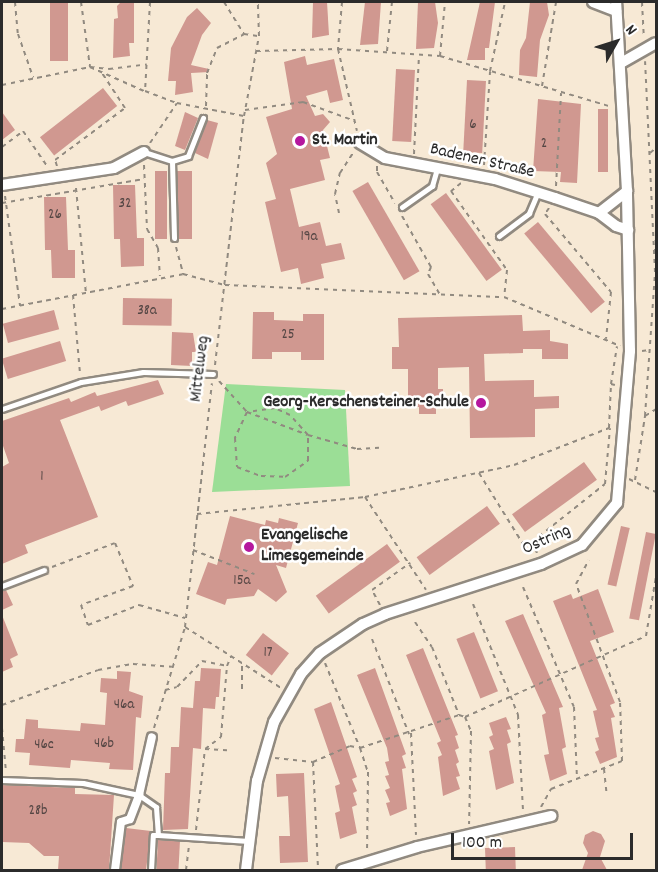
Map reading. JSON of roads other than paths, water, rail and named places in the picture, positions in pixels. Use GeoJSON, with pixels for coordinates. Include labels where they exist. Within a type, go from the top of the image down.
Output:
{"type":"FeatureCollection","features":[{"type":"Feature","properties":{"kind":"street"},"geometry":{"type":"LineString","coordinates":[[593,2],[616,6]]}},
{"type":"Feature","properties":{"kind":"street","name":"Ostring"},"geometry":{"type":"LineString","coordinates":[[246,870],[264,756],[274,722],[291,690],[320,653],[363,624],[386,614],[539,565],[591,537],[616,502],[622,477],[630,351],[627,191],[616,6]]}},
{"type":"Feature","properties":{"kind":"street"},"geometry":{"type":"LineString","coordinates":[[621,63],[657,43]]}},
{"type":"Feature","properties":{"kind":"street","name":"Badener Straße"},"geometry":{"type":"LineString","coordinates":[[360,142],[378,156],[478,176],[538,192],[599,213],[616,226],[628,230]]}},
{"type":"Feature","properties":{"kind":"street"},"geometry":{"type":"LineString","coordinates":[[2,185],[114,168],[144,152]]}},
{"type":"Feature","properties":{"kind":"street"},"geometry":{"type":"LineString","coordinates":[[599,213],[627,191]]}},
{"type":"Feature","properties":{"kind":"street"},"geometry":{"type":"LineString","coordinates":[[115,870],[121,822],[130,819],[139,795],[152,736]]}},
{"type":"Feature","properties":{"kind":"street"},"geometry":{"type":"LineString","coordinates":[[342,870],[417,847],[551,816]]}},
{"type":"Feature","properties":{"kind":"lane"},"geometry":{"type":"LineString","coordinates":[[144,152],[171,161],[188,156],[203,118]]}},
{"type":"Feature","properties":{"kind":"lane"},"geometry":{"type":"LineString","coordinates":[[171,161],[174,238]]}},
{"type":"Feature","properties":{"kind":"lane"},"geometry":{"type":"LineString","coordinates":[[402,207],[432,186],[437,168]]}},
{"type":"Feature","properties":{"kind":"lane"},"geometry":{"type":"LineString","coordinates":[[499,236],[529,213],[538,192]]}},
{"type":"Feature","properties":{"kind":"lane"},"geometry":{"type":"LineString","coordinates":[[2,409],[81,382],[143,372],[213,374]]}},
{"type":"Feature","properties":{"kind":"lane"},"geometry":{"type":"LineString","coordinates":[[2,586],[44,570]]}},
{"type":"Feature","properties":{"kind":"lane"},"geometry":{"type":"LineString","coordinates":[[4,781],[82,783],[139,795],[156,807],[158,835]]}},
{"type":"Feature","properties":{"kind":"lane"},"geometry":{"type":"LineString","coordinates":[[151,870],[153,835],[249,841]]}},
{"type":"Feature","properties":{"kind":"place","name":"St. Martin"},"geometry":{"type":"Point","coordinates":[300,141]}},
{"type":"Feature","properties":{"kind":"place","name":"Georg-Kerschensteiner-Schule"},"geometry":{"type":"Point","coordinates":[481,403]}},
{"type":"Feature","properties":{"kind":"place","name":"Evangelische Limesgemeinde"},"geometry":{"type":"Point","coordinates":[249,547]}}]}
